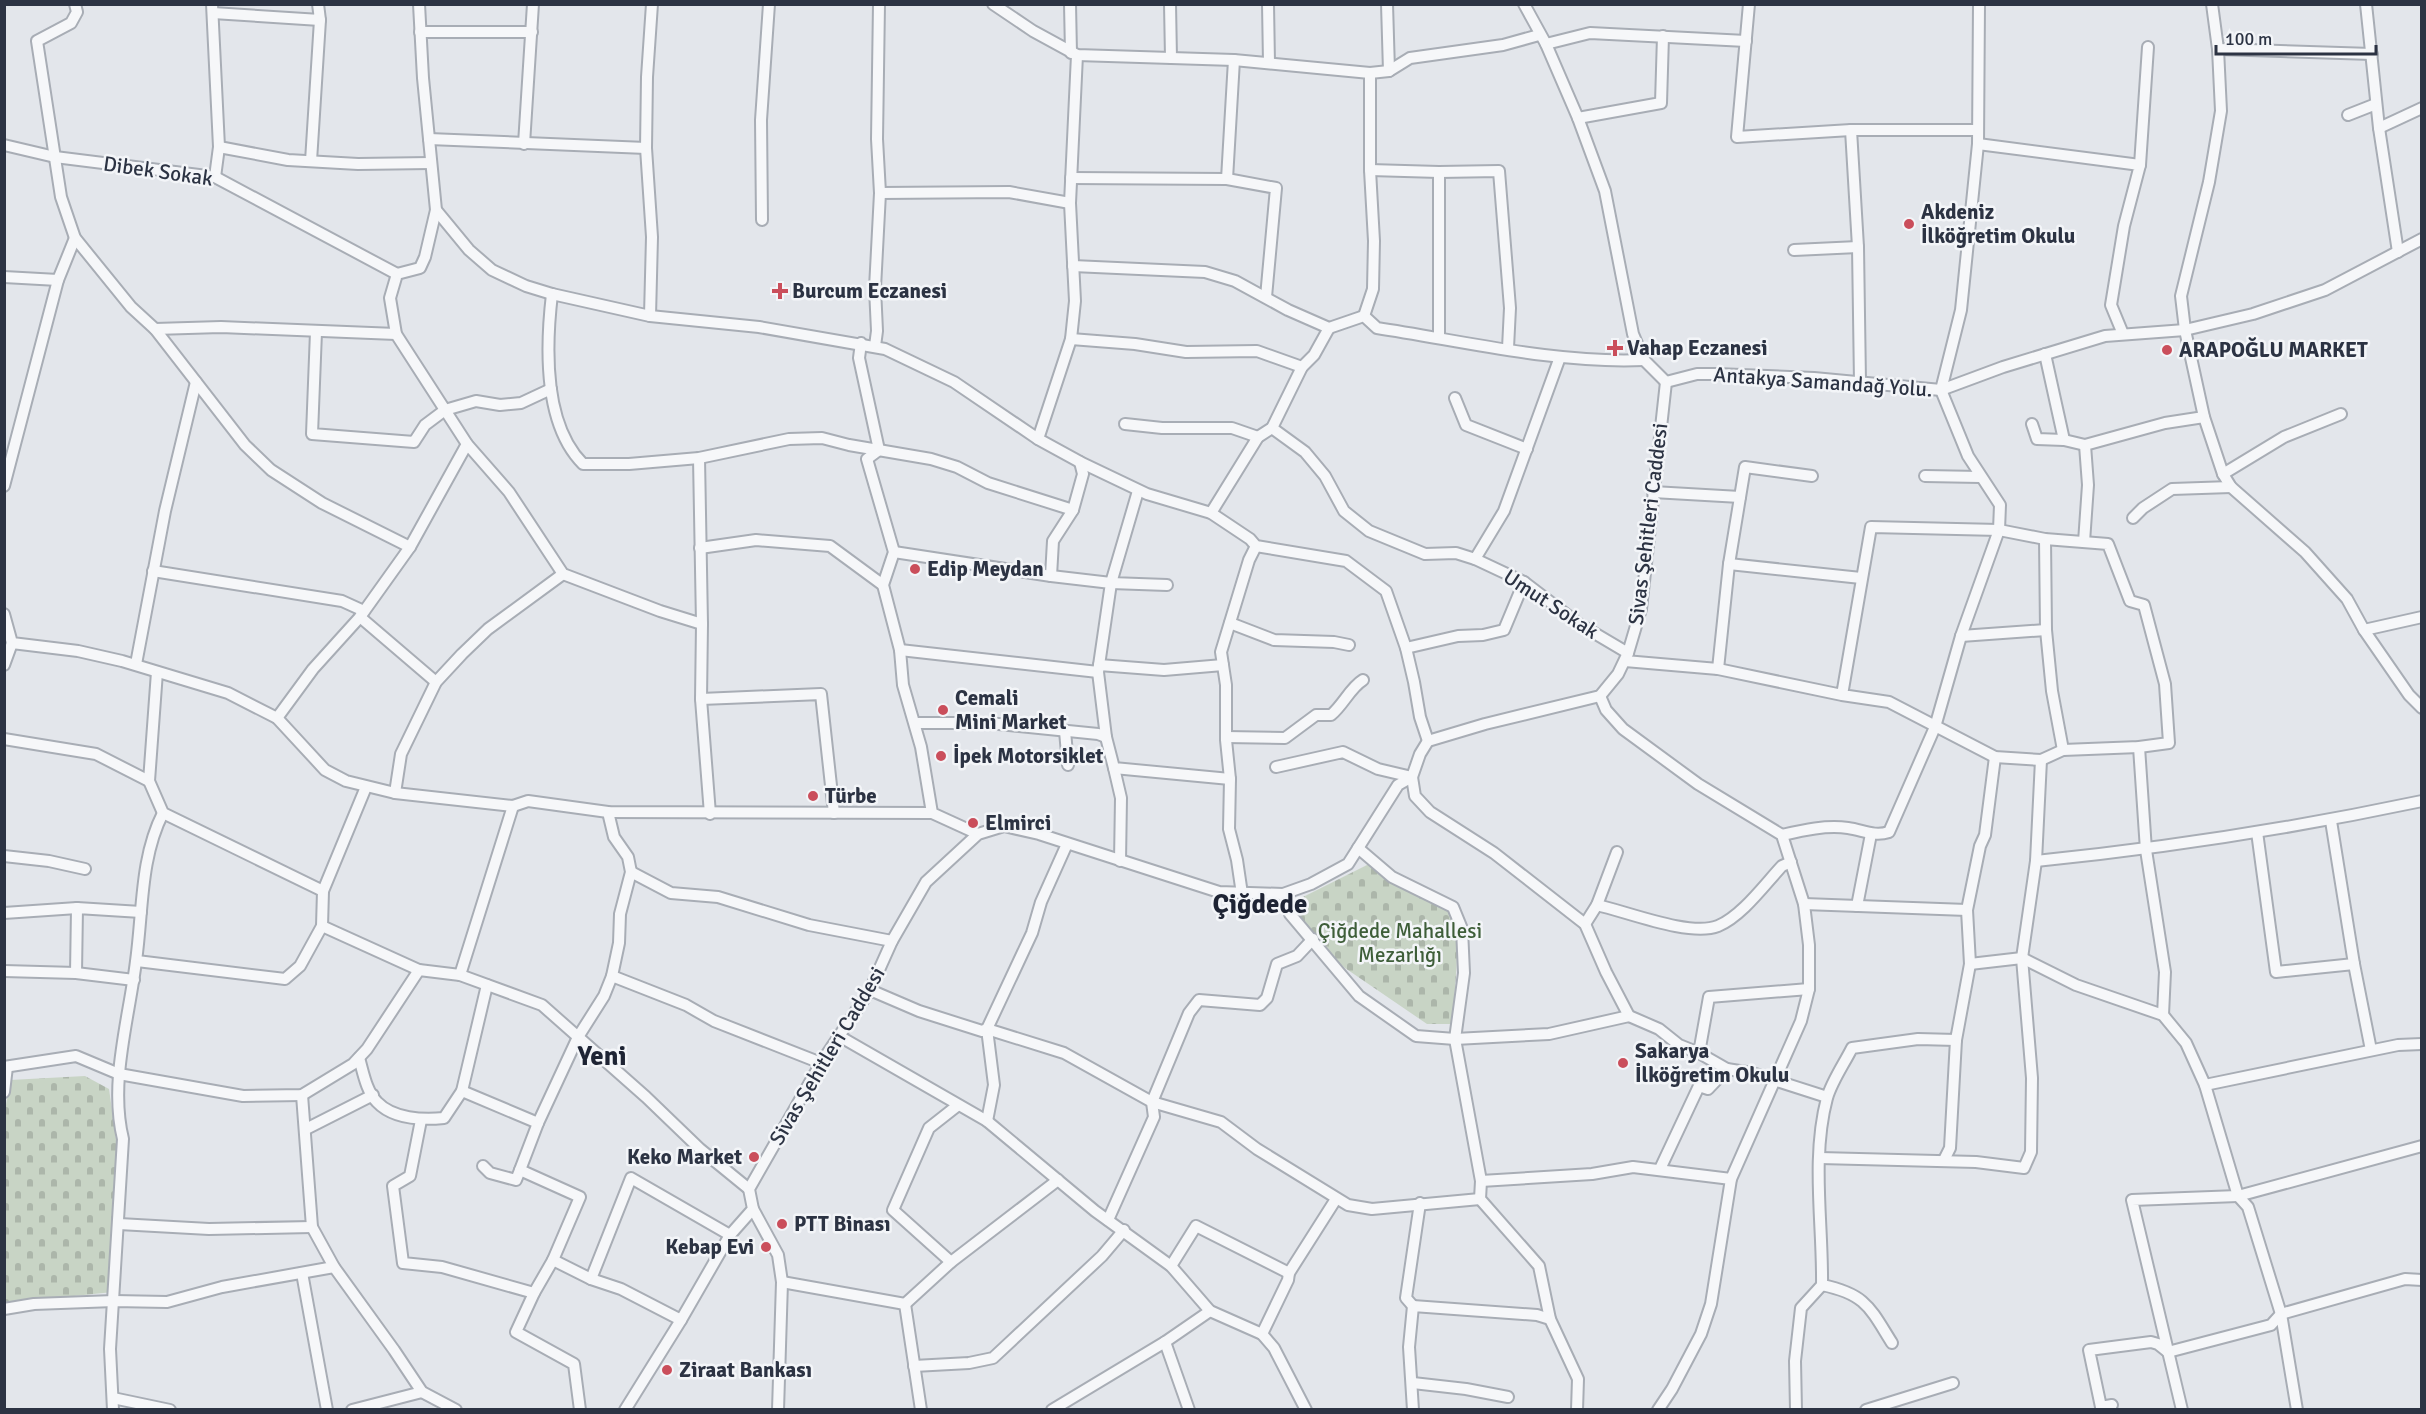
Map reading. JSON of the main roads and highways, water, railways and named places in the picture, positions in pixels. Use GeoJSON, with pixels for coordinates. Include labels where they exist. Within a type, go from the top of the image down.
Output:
{"type":"FeatureCollection","features":[{"type":"Feature","properties":{"kind":"place","name":"Akdeniz İlköğretim Okulu"},"geometry":{"type":"Point","coordinates":[1909,224]}},
{"type":"Feature","properties":{"kind":"place","name":"Burcum Eczanesi"},"geometry":{"type":"Point","coordinates":[780,291]}},
{"type":"Feature","properties":{"kind":"place","name":"Vahap Eczanesi"},"geometry":{"type":"Point","coordinates":[1615,348]}},
{"type":"Feature","properties":{"kind":"place","name":"ARAPOĞLU MARKET"},"geometry":{"type":"Point","coordinates":[2167,350]}},
{"type":"Feature","properties":{"kind":"place","name":"Edip Meydan"},"geometry":{"type":"Point","coordinates":[915,569]}},
{"type":"Feature","properties":{"kind":"place","name":"Cemali Mini Market"},"geometry":{"type":"Point","coordinates":[943,710]}},
{"type":"Feature","properties":{"kind":"place","name":"İpek Motorsiklet"},"geometry":{"type":"Point","coordinates":[941,756]}},
{"type":"Feature","properties":{"kind":"place","name":"Türbe"},"geometry":{"type":"Point","coordinates":[813,796]}},
{"type":"Feature","properties":{"kind":"place","name":"Elmirci"},"geometry":{"type":"Point","coordinates":[973,823]}},
{"type":"Feature","properties":{"kind":"place","name":"Sakarya İlköğretim Okulu"},"geometry":{"type":"Point","coordinates":[1623,1063]}},
{"type":"Feature","properties":{"kind":"place","name":"Keko Market"},"geometry":{"type":"Point","coordinates":[754,1157]}},
{"type":"Feature","properties":{"kind":"place","name":"PTT Binası"},"geometry":{"type":"Point","coordinates":[782,1224]}},
{"type":"Feature","properties":{"kind":"place","name":"Kebap Evi"},"geometry":{"type":"Point","coordinates":[766,1247]}},
{"type":"Feature","properties":{"kind":"place","name":"Ziraat Bankası"},"geometry":{"type":"Point","coordinates":[667,1370]}},
{"type":"Feature","properties":{"kind":"district","name":"Çiğdede"},"geometry":{"type":"Point","coordinates":[1260,904]}},
{"type":"Feature","properties":{"kind":"district","name":"Yeni"},"geometry":{"type":"Point","coordinates":[602,1056]}},
{"type":"Feature","properties":{"kind":"park label","name":"Çiğdede Mahallesi Mezarlığı"},"geometry":{"type":"Point","coordinates":[1400,943]}}]}
